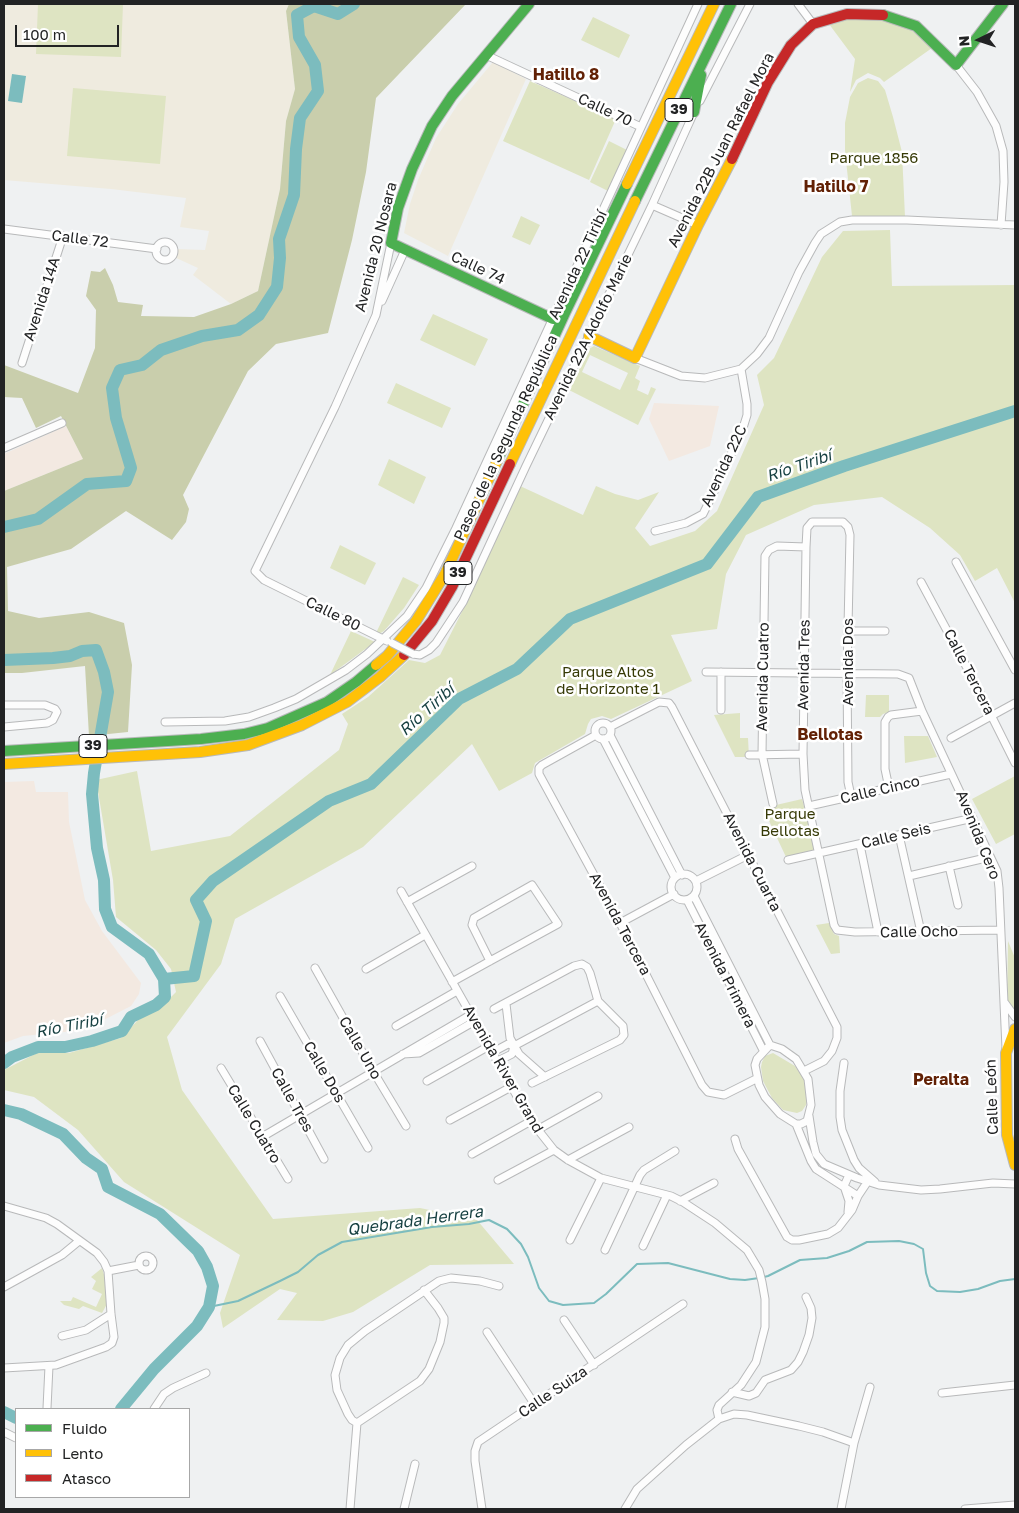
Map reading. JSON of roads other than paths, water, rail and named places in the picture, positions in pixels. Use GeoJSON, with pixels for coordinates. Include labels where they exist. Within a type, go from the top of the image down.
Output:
{"type":"FeatureCollection","features":[{"type":"Feature","properties":{"kind":"main road","name":"Avenida 20 Nosara"},"geometry":{"type":"LineString","coordinates":[[391,243],[398,208],[412,169],[432,126],[452,96],[506,34],[529,4]]}},
{"type":"Feature","properties":{"kind":"main road","name":"Paseo de la Segunda República"},"geometry":{"type":"LineString","coordinates":[[4,751],[135,744],[244,734],[268,728],[327,702],[356,682],[387,656],[413,626],[445,574],[565,313],[714,4]]}},
{"type":"Feature","properties":{"kind":"main road","name":"Paseo de la Segunda República"},"geometry":{"type":"LineString","coordinates":[[4,764],[135,756],[224,749],[248,745],[288,731],[347,702],[380,677],[410,648],[432,621],[452,587],[731,4]]}},
{"type":"Feature","properties":{"kind":"main road"},"geometry":{"type":"LineString","coordinates":[[956,64],[1002,4]]}},
{"type":"Feature","properties":{"kind":"main road","name":"Avenida 22B Juan Rafael Mora"},"geometry":{"type":"LineString","coordinates":[[635,358],[768,82],[791,45],[813,24],[847,14],[880,14],[899,19],[916,26],[956,64]]}},
{"type":"Feature","properties":{"kind":"main road"},"geometry":{"type":"LineString","coordinates":[[694,112],[705,56]]}},
{"type":"Feature","properties":{"kind":"main road","name":"Calle 74"},"geometry":{"type":"LineString","coordinates":[[391,243],[553,319]]}},
{"type":"Feature","properties":{"kind":"main road"},"geometry":{"type":"LineString","coordinates":[[553,319],[558,320],[565,313]]}},
{"type":"Feature","properties":{"kind":"main road"},"geometry":{"type":"LineString","coordinates":[[588,336],[635,358]]}},
{"type":"Feature","properties":{"kind":"main road","name":"Calle León"},"geometry":{"type":"LineString","coordinates":[[1015,1029],[1006,1053],[1011,1116],[1007,1135],[1015,1165]]}},
{"type":"Feature","properties":{"kind":"street","name":"Avenida 22 Tiribí"},"geometry":{"type":"LineString","coordinates":[[165,722],[224,721],[248,717],[296,699],[367,654],[407,616],[426,588],[456,528],[698,4]]}},
{"type":"Feature","properties":{"kind":"street","name":"Avenida 22A Adolfo Marie"},"geometry":{"type":"LineString","coordinates":[[413,654],[420,655],[436,643],[464,602],[526,466],[652,205],[694,112],[750,4]]}},
{"type":"Feature","properties":{"kind":"street"},"geometry":{"type":"LineString","coordinates":[[798,4],[813,24]]}},
{"type":"Feature","properties":{"kind":"street","name":"Calle 70"},"geometry":{"type":"LineString","coordinates":[[486,55],[642,127]]}},
{"type":"Feature","properties":{"kind":"street"},"geometry":{"type":"LineString","coordinates":[[956,64],[970,82],[996,126],[1003,151],[1004,182],[1000,225]]}},
{"type":"Feature","properties":{"kind":"street"},"geometry":{"type":"LineString","coordinates":[[652,205],[698,225]]}},
{"type":"Feature","properties":{"kind":"street"},"geometry":{"type":"LineString","coordinates":[[635,358],[681,376],[705,378],[741,369],[757,354],[769,338],[815,242],[821,234],[840,222],[852,220],[907,220],[1015,225]]}},
{"type":"Feature","properties":{"kind":"street","name":"Calle 72"},"geometry":{"type":"LineString","coordinates":[[4,229],[157,248]]}},
{"type":"Feature","properties":{"kind":"street","name":"Avenida 14A"},"geometry":{"type":"LineString","coordinates":[[22,362],[63,236]]}},
{"type":"Feature","properties":{"kind":"street","name":"Avenida 20 Nosara"},"geometry":{"type":"LineString","coordinates":[[255,572],[335,407],[376,315],[391,243]]}},
{"type":"Feature","properties":{"kind":"street"},"geometry":{"type":"LineString","coordinates":[[376,315],[405,250]]}},
{"type":"Feature","properties":{"kind":"street","name":"Avenida 22C"},"geometry":{"type":"LineString","coordinates":[[656,531],[686,522],[703,514],[743,428],[747,415],[741,369]]}},
{"type":"Feature","properties":{"kind":"street"},"geometry":{"type":"LineString","coordinates":[[4,448],[62,423]]}},
{"type":"Feature","properties":{"kind":"street","name":"Avenida Dos"},"geometry":{"type":"LineString","coordinates":[[806,547],[807,528],[812,522],[843,522],[848,527],[850,534],[847,631],[848,782],[851,796]]}},
{"type":"Feature","properties":{"kind":"street","name":"Avenida Cuatro"},"geometry":{"type":"LineString","coordinates":[[773,804],[762,754],[765,556],[769,550],[777,546],[806,547]]}},
{"type":"Feature","properties":{"kind":"street","name":"Avenida Tres"},"geometry":{"type":"LineString","coordinates":[[806,547],[803,754],[805,790],[834,925],[837,930]]}},
{"type":"Feature","properties":{"kind":"street"},"geometry":{"type":"LineString","coordinates":[[956,562],[1015,670]]}},
{"type":"Feature","properties":{"kind":"street","name":"Calle 80"},"geometry":{"type":"LineString","coordinates":[[255,572],[264,580],[413,654]]}},
{"type":"Feature","properties":{"kind":"street","name":"Calle Tercera"},"geometry":{"type":"LineString","coordinates":[[921,582],[1015,762]]}},
{"type":"Feature","properties":{"kind":"street"},"geometry":{"type":"LineString","coordinates":[[847,631],[885,631]]}},
{"type":"Feature","properties":{"kind":"street"},"geometry":{"type":"LineString","coordinates":[[706,672],[847,673]]}},
{"type":"Feature","properties":{"kind":"street"},"geometry":{"type":"LineString","coordinates":[[721,710],[722,672]]}},
{"type":"Feature","properties":{"kind":"street","name":"Avenida Cero"},"geometry":{"type":"LineString","coordinates":[[847,673],[898,674],[909,678],[922,712],[990,856],[996,871],[999,888],[1006,1053]]}},
{"type":"Feature","properties":{"kind":"street","name":"Avenida Cuarta"},"geometry":{"type":"LineString","coordinates":[[605,734],[659,702],[669,703],[837,1026],[837,1038],[832,1050],[824,1061],[804,1071]]}},
{"type":"Feature","properties":{"kind":"street"},"geometry":{"type":"LineString","coordinates":[[951,738],[1015,703]]}},
{"type":"Feature","properties":{"kind":"street"},"geometry":{"type":"LineString","coordinates":[[4,705],[45,705],[55,709],[56,717],[47,724],[4,727]]}},
{"type":"Feature","properties":{"kind":"street"},"geometry":{"type":"LineString","coordinates":[[889,788],[885,769],[885,722],[891,715],[922,712]]}},
{"type":"Feature","properties":{"kind":"street"},"geometry":{"type":"LineString","coordinates":[[605,734],[678,876]]}},
{"type":"Feature","properties":{"kind":"street","name":"Avenida Tercera"},"geometry":{"type":"LineString","coordinates":[[605,734],[542,764],[539,768],[539,774],[620,923],[702,1085],[708,1092],[724,1094],[756,1079]]}},
{"type":"Feature","properties":{"kind":"street"},"geometry":{"type":"LineString","coordinates":[[749,755],[803,754]]}},
{"type":"Feature","properties":{"kind":"street","name":"Calle Cinco"},"geometry":{"type":"LineString","coordinates":[[809,806],[951,774]]}},
{"type":"Feature","properties":{"kind":"street","name":"Calle Seis"},"geometry":{"type":"LineString","coordinates":[[788,860],[973,818]]}},
{"type":"Feature","properties":{"kind":"street"},"geometry":{"type":"LineString","coordinates":[[899,835],[921,932]]}},
{"type":"Feature","properties":{"kind":"street"},"geometry":{"type":"LineString","coordinates":[[860,845],[878,932]]}},
{"type":"Feature","properties":{"kind":"street"},"geometry":{"type":"LineString","coordinates":[[696,881],[748,855]]}},
{"type":"Feature","properties":{"kind":"street"},"geometry":{"type":"LineString","coordinates":[[909,876],[990,856]]}},
{"type":"Feature","properties":{"kind":"street"},"geometry":{"type":"LineString","coordinates":[[407,902],[472,866]]}},
{"type":"Feature","properties":{"kind":"street"},"geometry":{"type":"LineString","coordinates":[[949,866],[958,905]]}},
{"type":"Feature","properties":{"kind":"street"},"geometry":{"type":"LineString","coordinates":[[678,876],[692,877],[696,881],[697,891],[691,898],[682,900],[674,894],[672,883],[678,876]]}},
{"type":"Feature","properties":{"kind":"street"},"geometry":{"type":"LineString","coordinates":[[452,982],[558,924],[532,885],[474,918],[472,925],[490,961]]}},
{"type":"Feature","properties":{"kind":"street","name":"Avenida River Grand"},"geometry":{"type":"LineString","coordinates":[[401,891],[531,1121],[554,1150],[601,1178],[667,1195],[680,1201],[715,1223],[747,1250],[759,1270],[762,1282],[765,1299],[765,1327],[760,1353],[756,1362],[746,1378],[719,1405],[717,1410],[719,1419]]}},
{"type":"Feature","properties":{"kind":"street"},"geometry":{"type":"LineString","coordinates":[[620,923],[674,894]]}},
{"type":"Feature","properties":{"kind":"street","name":"Avenida Primera"},"geometry":{"type":"LineString","coordinates":[[691,898],[770,1045]]}},
{"type":"Feature","properties":{"kind":"street","name":"Avenida Primera"},"geometry":{"type":"LineString","coordinates":[[691,898],[763,1050]]}},
{"type":"Feature","properties":{"kind":"street","name":"Calle Ocho"},"geometry":{"type":"LineString","coordinates":[[837,930],[855,932],[1000,930]]}},
{"type":"Feature","properties":{"kind":"street"},"geometry":{"type":"LineString","coordinates":[[366,969],[425,935]]}},
{"type":"Feature","properties":{"kind":"street"},"geometry":{"type":"LineString","coordinates":[[494,1009],[574,966],[582,964],[587,967],[590,973],[598,1001],[621,1022],[624,1035],[620,1040],[532,1083]]}},
{"type":"Feature","properties":{"kind":"street","name":"Calle Uno"},"geometry":{"type":"LineString","coordinates":[[315,968],[406,1126]]}},
{"type":"Feature","properties":{"kind":"street"},"geometry":{"type":"LineString","coordinates":[[396,1026],[457,990]]}},
{"type":"Feature","properties":{"kind":"street","name":"Calle Dos"},"geometry":{"type":"LineString","coordinates":[[280,996],[368,1148]]}},
{"type":"Feature","properties":{"kind":"street"},"geometry":{"type":"LineString","coordinates":[[427,1081],[491,1049],[508,1044],[514,1046],[598,1001]]}},
{"type":"Feature","properties":{"kind":"street"},"geometry":{"type":"LineString","coordinates":[[1005,1003],[1015,1017]]}},
{"type":"Feature","properties":{"kind":"street"},"geometry":{"type":"LineString","coordinates":[[506,1004],[510,1038],[518,1054],[546,1077]]}},
{"type":"Feature","properties":{"kind":"street"},"geometry":{"type":"LineString","coordinates":[[262,1137],[472,1014]]}},
{"type":"Feature","properties":{"kind":"street"},"geometry":{"type":"LineString","coordinates":[[400,1055],[419,1054],[475,1022]]}},
{"type":"Feature","properties":{"kind":"street","name":"Calle Tres"},"geometry":{"type":"LineString","coordinates":[[260,1041],[324,1159]]}},
{"type":"Feature","properties":{"kind":"street"},"geometry":{"type":"LineString","coordinates":[[858,1196],[816,1169],[796,1124],[773,1106],[761,1090],[756,1079],[756,1059],[770,1045],[788,1052],[796,1059],[804,1071],[811,1095],[810,1130],[816,1154],[824,1164],[879,1185],[921,1190],[993,1183],[1015,1184]]}},
{"type":"Feature","properties":{"kind":"street"},"geometry":{"type":"LineString","coordinates":[[498,1061],[513,1053],[514,1046]]}},
{"type":"Feature","properties":{"kind":"street"},"geometry":{"type":"LineString","coordinates":[[844,1063],[840,1091],[840,1117],[845,1142],[859,1168],[879,1185]]}},
{"type":"Feature","properties":{"kind":"street","name":"Calle Cuatro"},"geometry":{"type":"LineString","coordinates":[[221,1068],[288,1179]]}},
{"type":"Feature","properties":{"kind":"street"},"geometry":{"type":"LineString","coordinates":[[450,1120],[511,1087]]}},
{"type":"Feature","properties":{"kind":"street"},"geometry":{"type":"LineString","coordinates":[[537,1130],[598,1096]]}},
{"type":"Feature","properties":{"kind":"street"},"geometry":{"type":"LineString","coordinates":[[796,1124],[802,1124],[807,1121],[809,1116]]}},
{"type":"Feature","properties":{"kind":"street"},"geometry":{"type":"LineString","coordinates":[[472,1154],[531,1121]]}},
{"type":"Feature","properties":{"kind":"street"},"geometry":{"type":"LineString","coordinates":[[568,1160],[629,1128]]}},
{"type":"Feature","properties":{"kind":"street"},"geometry":{"type":"LineString","coordinates":[[735,1139],[738,1149],[786,1237],[792,1240],[828,1234],[838,1228],[846,1219],[868,1181]]}},
{"type":"Feature","properties":{"kind":"street"},"geometry":{"type":"LineString","coordinates":[[498,1180],[554,1150]]}},
{"type":"Feature","properties":{"kind":"street"},"geometry":{"type":"LineString","coordinates":[[606,1250],[640,1175],[644,1170],[676,1151]]}},
{"type":"Feature","properties":{"kind":"street"},"geometry":{"type":"LineString","coordinates":[[846,1219],[850,1205],[844,1186],[849,1175]]}},
{"type":"Feature","properties":{"kind":"street"},"geometry":{"type":"LineString","coordinates":[[570,1240],[601,1178]]}},
{"type":"Feature","properties":{"kind":"street"},"geometry":{"type":"LineString","coordinates":[[680,1201],[714,1183]]}},
{"type":"Feature","properties":{"kind":"street"},"geometry":{"type":"LineString","coordinates":[[643,1246],[667,1195]]}},
{"type":"Feature","properties":{"kind":"street"},"geometry":{"type":"LineString","coordinates":[[4,1206],[46,1218],[79,1241],[104,1262],[108,1271],[114,1337],[112,1343],[106,1347],[71,1360],[49,1366],[4,1368]]}},
{"type":"Feature","properties":{"kind":"street"},"geometry":{"type":"LineString","coordinates":[[4,1287],[62,1255],[79,1241]]}},
{"type":"Feature","properties":{"kind":"street"},"geometry":{"type":"LineString","coordinates":[[108,1271],[139,1265]]}},
{"type":"Feature","properties":{"kind":"street"},"geometry":{"type":"LineString","coordinates":[[358,1423],[352,1420],[348,1414],[337,1390],[335,1375],[340,1358],[348,1344],[424,1290],[439,1282],[452,1278],[480,1281],[499,1286]]}},
{"type":"Feature","properties":{"kind":"street"},"geometry":{"type":"LineString","coordinates":[[358,1423],[420,1381],[429,1369],[440,1342],[444,1318],[424,1290]]}},
{"type":"Feature","properties":{"kind":"street"},"geometry":{"type":"LineString","coordinates":[[732,1392],[749,1396],[756,1393],[765,1380],[772,1376],[783,1374],[798,1362],[804,1352],[812,1318],[811,1308],[806,1297]]}},
{"type":"Feature","properties":{"kind":"street","name":"Calle Suiza"},"geometry":{"type":"LineString","coordinates":[[482,1509],[475,1461],[475,1451],[478,1442],[683,1304]]}},
{"type":"Feature","properties":{"kind":"street"},"geometry":{"type":"LineString","coordinates":[[62,1336],[86,1330],[111,1314]]}},
{"type":"Feature","properties":{"kind":"street"},"geometry":{"type":"LineString","coordinates":[[564,1320],[594,1365]]}},
{"type":"Feature","properties":{"kind":"street"},"geometry":{"type":"LineString","coordinates":[[487,1332],[535,1405]]}},
{"type":"Feature","properties":{"kind":"street"},"geometry":{"type":"LineString","coordinates":[[47,1408],[49,1366]]}},
{"type":"Feature","properties":{"kind":"street"},"geometry":{"type":"LineString","coordinates":[[155,1408],[164,1394],[206,1373]]}},
{"type":"Feature","properties":{"kind":"street"},"geometry":{"type":"LineString","coordinates":[[942,1393],[1015,1385]]}},
{"type":"Feature","properties":{"kind":"street"},"geometry":{"type":"LineString","coordinates":[[841,1509],[854,1443],[870,1387]]}},
{"type":"Feature","properties":{"kind":"street"},"geometry":{"type":"LineString","coordinates":[[625,1509],[637,1489],[644,1482],[719,1419],[734,1414],[823,1432],[854,1443]]}},
{"type":"Feature","properties":{"kind":"street"},"geometry":{"type":"LineString","coordinates":[[350,1509],[358,1423]]}},
{"type":"Feature","properties":{"kind":"street"},"geometry":{"type":"LineString","coordinates":[[404,1509],[415,1464]]}},
{"type":"Feature","properties":{"kind":"street"},"geometry":{"type":"LineString","coordinates":[[965,1509],[1015,1505]]}},
{"type":"Feature","properties":{"kind":"water"},"geometry":{"type":"Polygon","coordinates":[[[12,74],[26,76],[22,103],[8,101],[12,74]]]}},
{"type":"Feature","properties":{"kind":"waterway"},"geometry":{"type":"LineString","coordinates":[[4,527],[38,519],[87,484],[126,481],[131,468],[116,418],[112,388],[120,370],[142,365],[161,350],[202,336],[238,330],[259,315],[277,287],[280,258],[279,239],[294,195],[296,149],[300,118],[318,91],[315,65],[299,37],[297,15],[314,6],[338,14],[354,4]]}},
{"type":"Feature","properties":{"kind":"waterway","name":"Río Tiribí"},"geometry":{"type":"LineString","coordinates":[[164,979],[194,976],[206,921],[196,900],[213,881],[329,801],[371,784],[459,699],[517,669],[570,619],[707,564],[758,497],[844,466],[1015,411]]}},
{"type":"Feature","properties":{"kind":"waterway"},"geometry":{"type":"LineString","coordinates":[[4,660],[53,658],[70,656],[82,651],[96,650],[104,672],[108,692],[92,794],[97,848],[104,880],[105,909],[112,927],[149,954],[164,979],[165,997],[156,1005],[131,1017],[122,1031],[92,1041],[65,1047],[38,1047],[12,1057],[4,1063]]}},
{"type":"Feature","properties":{"kind":"waterway","name":"Río Tiribí"},"geometry":{"type":"LineString","coordinates":[[4,1110],[21,1114],[63,1134],[86,1158],[102,1169],[108,1187],[160,1214],[198,1251],[207,1267],[213,1286],[209,1307],[197,1326],[154,1369],[122,1408]]}},
{"type":"Feature","properties":{"kind":"waterway","name":"Quebrada Herrera"},"geometry":{"type":"LineString","coordinates":[[209,1307],[238,1301],[280,1281],[298,1272],[318,1255],[342,1242],[432,1227],[469,1224],[489,1220],[507,1229],[521,1244],[528,1257],[539,1288],[549,1301],[563,1305],[594,1303],[637,1264],[668,1263],[730,1279],[745,1280],[759,1278]]}},
{"type":"Feature","properties":{"kind":"waterway","name":"Quebrada Herrera"},"geometry":{"type":"LineString","coordinates":[[764,1277],[800,1260],[827,1258],[849,1251],[867,1242],[899,1241],[914,1244],[923,1249],[926,1273],[930,1286],[937,1291],[960,1292],[978,1289],[1000,1281],[1015,1279]]}},
{"type":"Feature","properties":{"kind":"waterway","name":"Río Tiribí"},"geometry":{"type":"LineString","coordinates":[[4,1412],[15,1418]]}},
{"type":"Feature","properties":{"kind":"district","name":"Hatillo 8"},"geometry":{"type":"Point","coordinates":[566,75]}},
{"type":"Feature","properties":{"kind":"district","name":"Hatillo 7"},"geometry":{"type":"Point","coordinates":[836,187]}},
{"type":"Feature","properties":{"kind":"district","name":"Bellotas"},"geometry":{"type":"Point","coordinates":[830,735]}},
{"type":"Feature","properties":{"kind":"district","name":"Peralta"},"geometry":{"type":"Point","coordinates":[941,1080]}},
{"type":"Feature","properties":{"kind":"park label","name":"Parque 1856"},"geometry":{"type":"Point","coordinates":[874,158]}},
{"type":"Feature","properties":{"kind":"park label","name":"Parque Altos de Horizonte 1"},"geometry":{"type":"Point","coordinates":[608,680]}},
{"type":"Feature","properties":{"kind":"park label","name":"Parque Bellotas"},"geometry":{"type":"Point","coordinates":[790,822]}}]}
